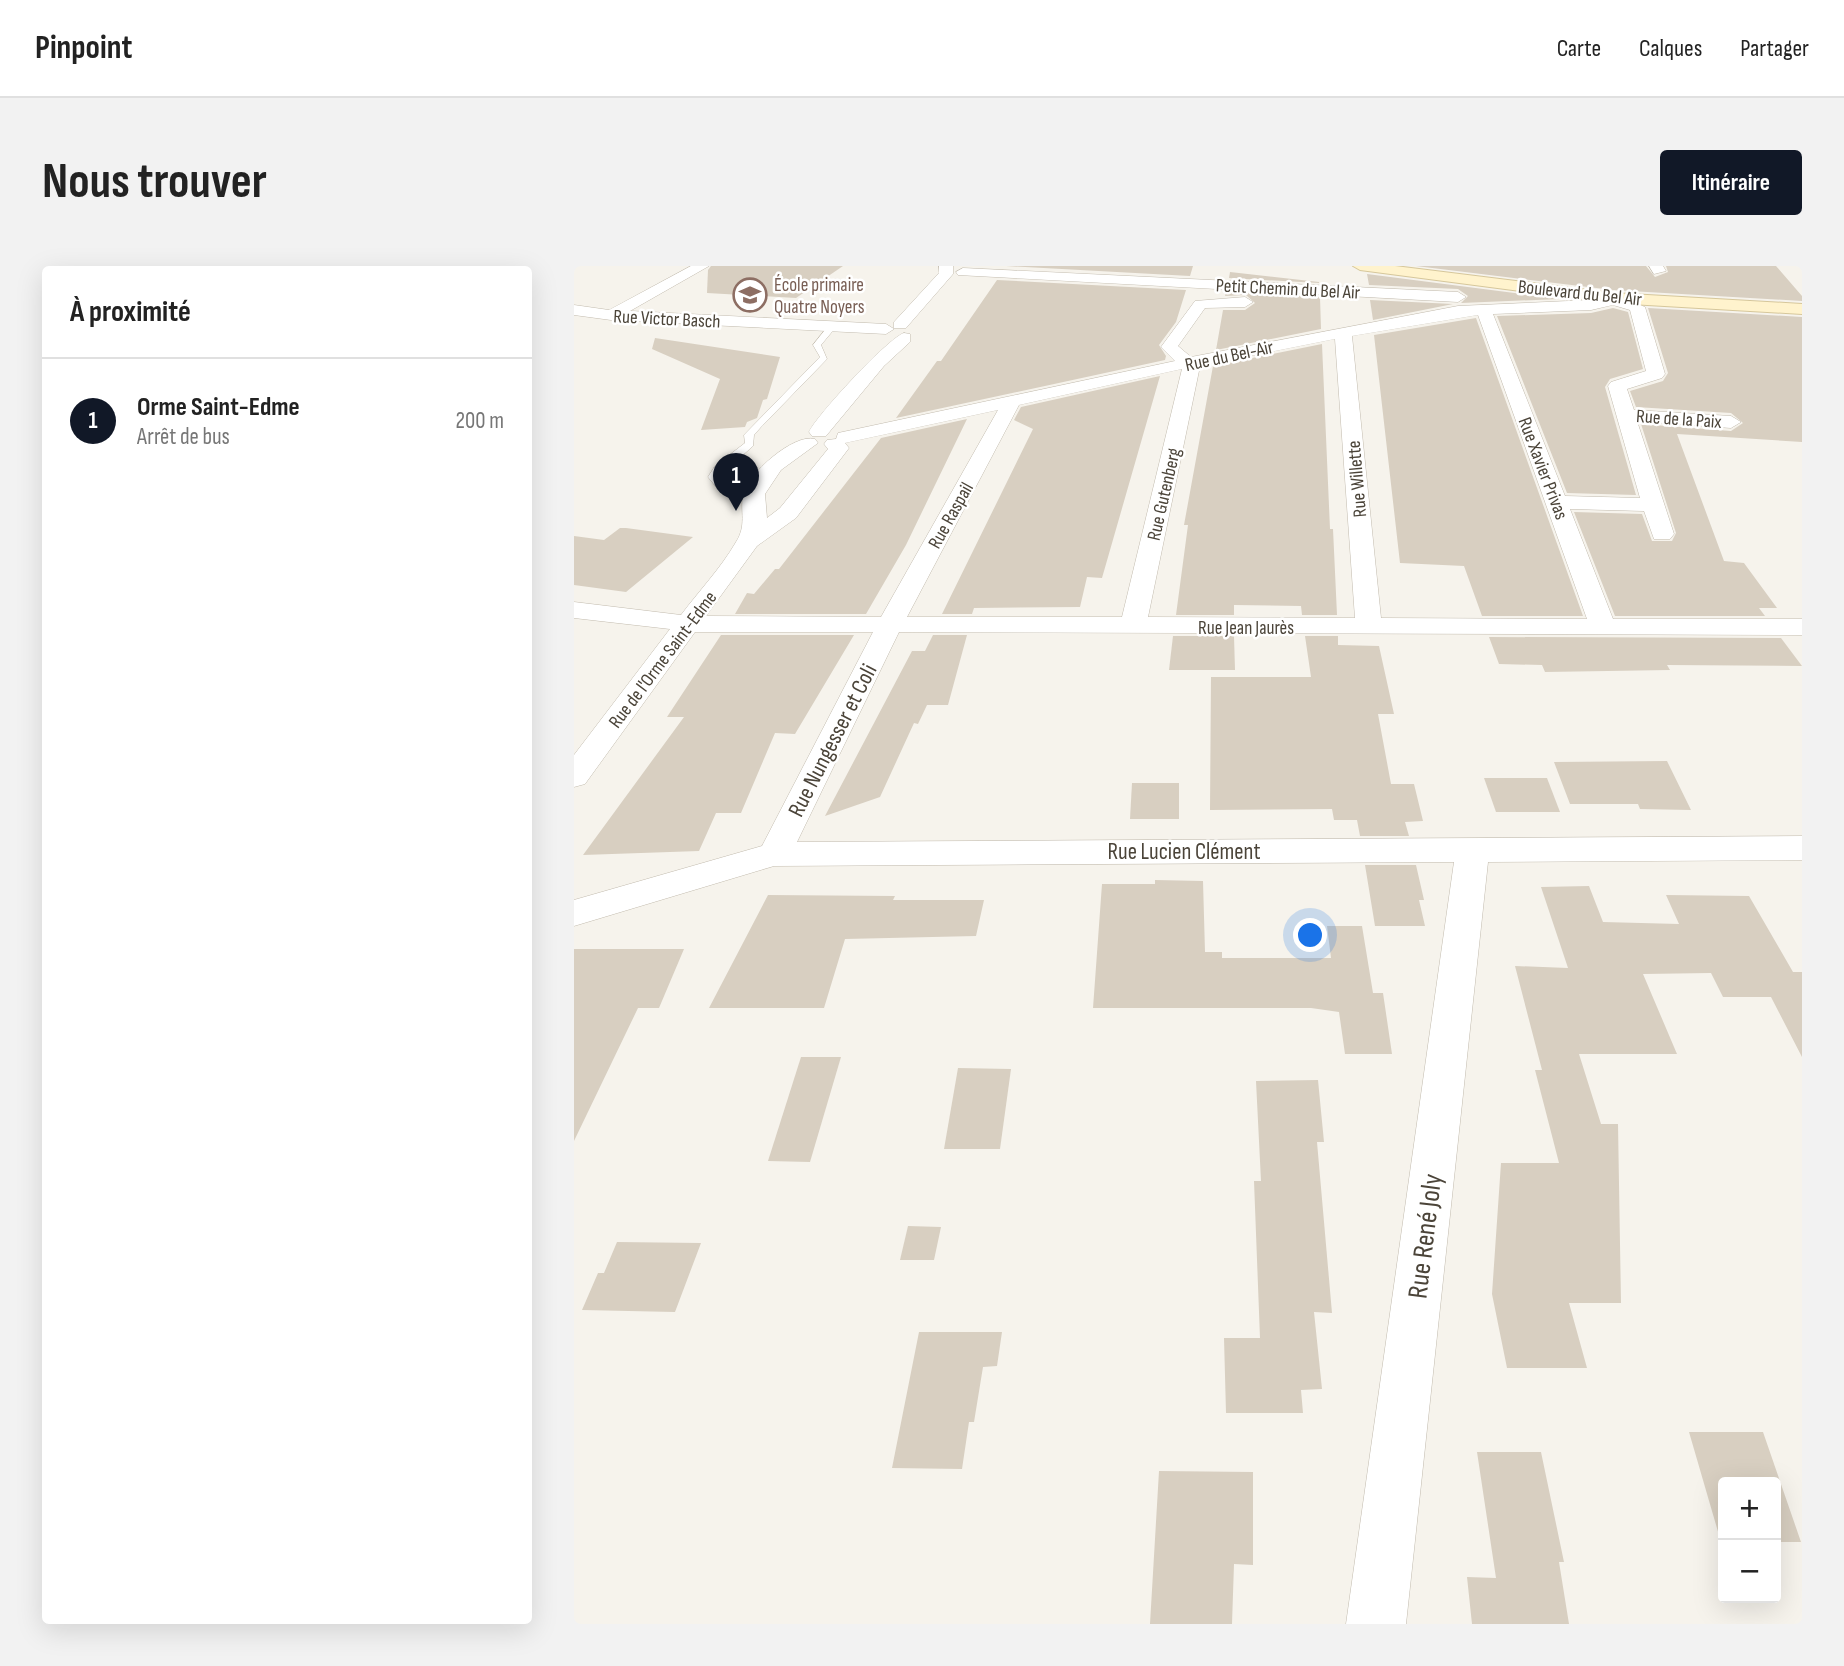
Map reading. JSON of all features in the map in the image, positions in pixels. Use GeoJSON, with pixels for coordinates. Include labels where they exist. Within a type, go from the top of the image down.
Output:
{"type":"FeatureCollection","features":[{"type":"Feature","properties":{"kind":"main road","name":"Boulevard du Bel Air"},"geometry":{"type":"LineString","coordinates":[[1360,266],[1613,299],[1802,309]]}},
{"type":"Feature","properties":{"kind":"street"},"geometry":{"type":"LineString","coordinates":[[574,320],[603,314],[702,266]]}},
{"type":"Feature","properties":{"kind":"street","name":"Rue de l'Orme Saint-Edme"},"geometry":{"type":"LineString","coordinates":[[829,438],[840,407],[903,336],[946,274],[946,266]]}},
{"type":"Feature","properties":{"kind":"street"},"geometry":{"type":"LineString","coordinates":[[942,301],[962,269]]}},
{"type":"Feature","properties":{"kind":"street","name":"Petit Chemin du Bel Air"},"geometry":{"type":"LineString","coordinates":[[962,269],[1252,301],[1461,297],[1484,311]]}},
{"type":"Feature","properties":{"kind":"street","name":"Rue du Bel-Air"},"geometry":{"type":"LineString","coordinates":[[829,438],[1011,403],[1190,362],[1343,331],[1458,311],[1591,305],[1613,299]]}},
{"type":"Feature","properties":{"kind":"street","name":"Rue de la Paix"},"geometry":{"type":"LineString","coordinates":[[1613,299],[1637,307],[1656,374],[1617,386],[1662,534]]}},
{"type":"Feature","properties":{"kind":"street"},"geometry":{"type":"LineString","coordinates":[[1190,362],[1170,347],[1200,304],[1252,301]]}},
{"type":"Feature","properties":{"kind":"street","name":"Rue Victor Basch"},"geometry":{"type":"LineString","coordinates":[[574,310],[832,327],[903,336]]}},
{"type":"Feature","properties":{"kind":"street","name":"Rue Xavier Privas"},"geometry":{"type":"LineString","coordinates":[[1484,311],[1603,626]]}},
{"type":"Feature","properties":{"kind":"street","name":"Rue Willette"},"geometry":{"type":"LineString","coordinates":[[1343,331],[1369,626]]}},
{"type":"Feature","properties":{"kind":"street","name":"Rue de l'Orme Saint-Edme"},"geometry":{"type":"LineString","coordinates":[[895,370],[912,349],[903,336]]}},
{"type":"Feature","properties":{"kind":"street","name":"Rue Gutenberg"},"geometry":{"type":"LineString","coordinates":[[1133,627],[1190,362]]}},
{"type":"Feature","properties":{"kind":"street","name":"Rue Raspail"},"geometry":{"type":"LineString","coordinates":[[890,626],[1011,403]]}},
{"type":"Feature","properties":{"kind":"street","name":"Rue de l'Orme Saint-Edme"},"geometry":{"type":"LineString","coordinates":[[749,541],[755,505],[829,438],[861,414]]}},
{"type":"Feature","properties":{"kind":"street","name":"Rue de la Paix"},"geometry":{"type":"LineString","coordinates":[[1626,415],[1731,422]]}},
{"type":"Feature","properties":{"kind":"street","name":"Rue de l'Orme Saint-Edme"},"geometry":{"type":"LineString","coordinates":[[574,777],[749,541],[788,513],[839,448],[829,438]]}},
{"type":"Feature","properties":{"kind":"street"},"geometry":{"type":"LineString","coordinates":[[1557,502],[1653,505]]}},
{"type":"Feature","properties":{"kind":"street","name":"Rue Jean Jaurès"},"geometry":{"type":"LineString","coordinates":[[574,610],[690,624],[1802,627]]}},
{"type":"Feature","properties":{"kind":"street","name":"Rue Nungesser et Coli"},"geometry":{"type":"LineString","coordinates":[[774,854],[890,626]]}},
{"type":"Feature","properties":{"kind":"street","name":"Rue René Joly"},"geometry":{"type":"LineString","coordinates":[[1376,1624],[1473,848]]}},
{"type":"Feature","properties":{"kind":"street","name":"Rue Lucien Clément"},"geometry":{"type":"LineString","coordinates":[[574,913],[774,854],[1802,848]]}},
{"type":"Feature","properties":{"kind":"lane"},"geometry":{"type":"LineString","coordinates":[[755,505],[721,486],[713,477],[719,468],[750,444],[749,435],[757,424],[804,383],[824,357],[817,345],[832,327]]}},
{"type":"Feature","properties":{"kind":"building"},"geometry":{"type":"Polygon","coordinates":[[[711,266],[843,266],[796,298],[707,293],[708,270],[711,266]]]}},
{"type":"Feature","properties":{"kind":"building"},"geometry":{"type":"Polygon","coordinates":[[[1006,266],[1193,266],[1190,276],[1006,266]]]}},
{"type":"Feature","properties":{"kind":"building"},"geometry":{"type":"Polygon","coordinates":[[[1416,266],[1646,266],[1655,277],[1668,272],[1666,266],[1776,266],[1802,296],[1802,301],[1613,290],[1416,266]]]}},
{"type":"Feature","properties":{"kind":"building"},"geometry":{"type":"Polygon","coordinates":[[[1230,272],[1319,282],[1319,283],[1229,278],[1230,272]]]}},
{"type":"Feature","properties":{"kind":"building"},"geometry":{"type":"Polygon","coordinates":[[[1367,274],[1560,299],[1461,303],[1468,296],[1458,289],[1369,285],[1367,274]]]}},
{"type":"Feature","properties":{"kind":"building"},"geometry":{"type":"Polygon","coordinates":[[[997,280],[1186,290],[1176,322],[1159,345],[1166,356],[1165,360],[896,418],[937,361],[941,361],[997,280]]]}},
{"type":"Feature","properties":{"kind":"building"},"geometry":{"type":"Polygon","coordinates":[[[1226,292],[1320,297],[1321,329],[1216,350],[1223,310],[1245,310],[1255,303],[1246,295],[1225,296],[1226,292]]]}},
{"type":"Feature","properties":{"kind":"building"},"geometry":{"type":"Polygon","coordinates":[[[1370,300],[1453,304],[1373,320],[1370,300]]]}},
{"type":"Feature","properties":{"kind":"building"},"geometry":{"type":"Polygon","coordinates":[[[1613,308],[1628,312],[1643,369],[1610,379],[1605,387],[1636,495],[1567,493],[1497,316],[1591,313],[1613,308]]]}},
{"type":"Feature","properties":{"kind":"building"},"geometry":{"type":"Polygon","coordinates":[[[1648,308],[1802,317],[1802,442],[1677,434],[1724,561],[1744,563],[1777,608],[1759,608],[1765,616],[1615,616],[1574,512],[1642,514],[1652,541],[1672,541],[1676,533],[1641,424],[1731,431],[1743,423],[1731,413],[1636,407],[1630,391],[1663,381],[1668,373],[1648,308]]]}},
{"type":"Feature","properties":{"kind":"building"},"geometry":{"type":"Polygon","coordinates":[[[1476,318],[1583,616],[1482,616],[1464,566],[1400,563],[1374,335],[1476,318]]]}},
{"type":"Feature","properties":{"kind":"building"},"geometry":{"type":"Polygon","coordinates":[[[655,338],[780,357],[767,399],[763,400],[757,418],[747,422],[745,427],[701,430],[720,379],[652,349],[655,338]]]}},
{"type":"Feature","properties":{"kind":"building"},"geometry":{"type":"Polygon","coordinates":[[[1322,344],[1330,529],[1333,529],[1337,615],[1302,615],[1301,606],[1234,605],[1234,615],[1176,615],[1188,525],[1184,525],[1213,366],[1322,344]]]}},
{"type":"Feature","properties":{"kind":"building"},"geometry":{"type":"Polygon","coordinates":[[[1160,376],[1102,578],[1087,577],[1080,607],[974,608],[972,614],[942,614],[1033,429],[1014,420],[1021,407],[1160,376]]]}},
{"type":"Feature","properties":{"kind":"building"},"geometry":{"type":"Polygon","coordinates":[[[967,419],[906,545],[866,614],[735,614],[747,593],[754,594],[775,569],[779,569],[881,438],[967,419]]]}},
{"type":"Feature","properties":{"kind":"building"},"geometry":{"type":"Polygon","coordinates":[[[620,528],[693,537],[626,592],[574,585],[574,536],[604,540],[620,528]]]}},
{"type":"Feature","properties":{"kind":"building"},"geometry":{"type":"Polygon","coordinates":[[[721,635],[854,635],[795,734],[775,733],[741,813],[716,813],[699,851],[583,855],[684,717],[667,717],[721,635]]]}},
{"type":"Feature","properties":{"kind":"building"},"geometry":{"type":"Polygon","coordinates":[[[933,635],[967,635],[948,705],[927,705],[918,724],[914,723],[880,797],[825,816],[912,651],[925,651],[933,635]]]}},
{"type":"Feature","properties":{"kind":"building"},"geometry":{"type":"Polygon","coordinates":[[[1173,636],[1234,636],[1235,670],[1169,670],[1173,636]]]}},
{"type":"Feature","properties":{"kind":"building"},"geometry":{"type":"Polygon","coordinates":[[[1305,636],[1338,636],[1338,645],[1379,646],[1394,714],[1378,714],[1391,784],[1414,784],[1423,821],[1405,822],[1409,836],[1360,836],[1357,820],[1334,820],[1332,809],[1210,810],[1211,677],[1311,677],[1305,636]]]}},
{"type":"Feature","properties":{"kind":"building"},"geometry":{"type":"Polygon","coordinates":[[[1489,637],[1781,638],[1802,666],[1667,665],[1670,670],[1545,672],[1542,665],[1499,664],[1489,637]]]}},
{"type":"Feature","properties":{"kind":"building"},"geometry":{"type":"Polygon","coordinates":[[[1667,761],[1691,810],[1640,809],[1638,804],[1570,804],[1554,762],[1667,761]]]}},
{"type":"Feature","properties":{"kind":"building"},"geometry":{"type":"Polygon","coordinates":[[[1484,778],[1547,778],[1560,812],[1496,812],[1484,778]]]}},
{"type":"Feature","properties":{"kind":"building"},"geometry":{"type":"Polygon","coordinates":[[[1132,783],[1179,783],[1179,819],[1130,819],[1132,783]]]}},
{"type":"Feature","properties":{"kind":"building"},"geometry":{"type":"Polygon","coordinates":[[[1365,865],[1416,865],[1424,900],[1419,900],[1425,926],[1375,926],[1365,865]]]}},
{"type":"Feature","properties":{"kind":"building"},"geometry":{"type":"Polygon","coordinates":[[[1155,880],[1203,881],[1205,952],[1222,952],[1222,958],[1331,958],[1327,926],[1362,926],[1373,993],[1383,993],[1392,1054],[1345,1054],[1339,1012],[1311,1008],[1093,1008],[1102,884],[1155,884],[1155,880]]]}},
{"type":"Feature","properties":{"kind":"building"},"geometry":{"type":"Polygon","coordinates":[[[1589,886],[1603,922],[1679,924],[1666,895],[1749,896],[1793,972],[1802,972],[1802,1057],[1771,997],[1723,997],[1711,973],[1643,974],[1677,1054],[1579,1054],[1601,1124],[1618,1124],[1621,1303],[1569,1303],[1587,1368],[1507,1368],[1492,1294],[1501,1163],[1559,1163],[1535,1070],[1542,1070],[1515,966],[1568,968],[1541,887],[1589,886]]]}},
{"type":"Feature","properties":{"kind":"building"},"geometry":{"type":"Polygon","coordinates":[[[768,895],[895,896],[893,900],[984,900],[976,936],[845,939],[824,1008],[709,1008],[768,895]]]}},
{"type":"Feature","properties":{"kind":"building"},"geometry":{"type":"Polygon","coordinates":[[[574,949],[684,949],[659,1008],[638,1008],[574,1141],[574,949]]]}},
{"type":"Feature","properties":{"kind":"building"},"geometry":{"type":"Polygon","coordinates":[[[801,1057],[841,1057],[810,1162],[768,1161],[801,1057]]]}},
{"type":"Feature","properties":{"kind":"building"},"geometry":{"type":"Polygon","coordinates":[[[958,1068],[1011,1069],[1000,1149],[944,1149],[958,1068]]]}},
{"type":"Feature","properties":{"kind":"building"},"geometry":{"type":"Polygon","coordinates":[[[1318,1080],[1324,1142],[1317,1142],[1332,1313],[1314,1312],[1322,1389],[1301,1390],[1303,1413],[1226,1413],[1224,1338],[1260,1338],[1254,1181],[1261,1181],[1256,1081],[1318,1080]]]}},
{"type":"Feature","properties":{"kind":"building"},"geometry":{"type":"Polygon","coordinates":[[[908,1226],[941,1227],[934,1260],[900,1260],[908,1226]]]}},
{"type":"Feature","properties":{"kind":"building"},"geometry":{"type":"Polygon","coordinates":[[[617,1242],[701,1243],[675,1312],[582,1310],[598,1273],[604,1273],[617,1242]]]}},
{"type":"Feature","properties":{"kind":"building"},"geometry":{"type":"Polygon","coordinates":[[[919,1332],[1002,1332],[997,1366],[983,1367],[974,1422],[969,1422],[962,1469],[892,1468],[919,1332]]]}},
{"type":"Feature","properties":{"kind":"building"},"geometry":{"type":"Polygon","coordinates":[[[1689,1432],[1763,1432],[1779,1477],[1718,1477],[1718,1532],[1689,1432]]]}},
{"type":"Feature","properties":{"kind":"building"},"geometry":{"type":"Polygon","coordinates":[[[1477,1452],[1541,1452],[1564,1562],[1559,1562],[1569,1624],[1472,1624],[1467,1577],[1496,1578],[1477,1452]]]}},
{"type":"Feature","properties":{"kind":"building"},"geometry":{"type":"Polygon","coordinates":[[[1159,1471],[1253,1472],[1253,1565],[1234,1564],[1232,1624],[1150,1624],[1159,1471]]]}},
{"type":"Feature","properties":{"kind":"building"},"geometry":{"type":"Polygon","coordinates":[[[1781,1484],[1801,1542],[1781,1542],[1781,1484]]]}},
{"type":"Feature","properties":{"kind":"place","name":"École primaire Quatre Noyers"},"geometry":{"type":"Point","coordinates":[750,295]}},
{"type":"Feature","properties":{"kind":"place","name":"Orme Saint-Edme"},"geometry":{"type":"Point","coordinates":[736,511]}}]}
